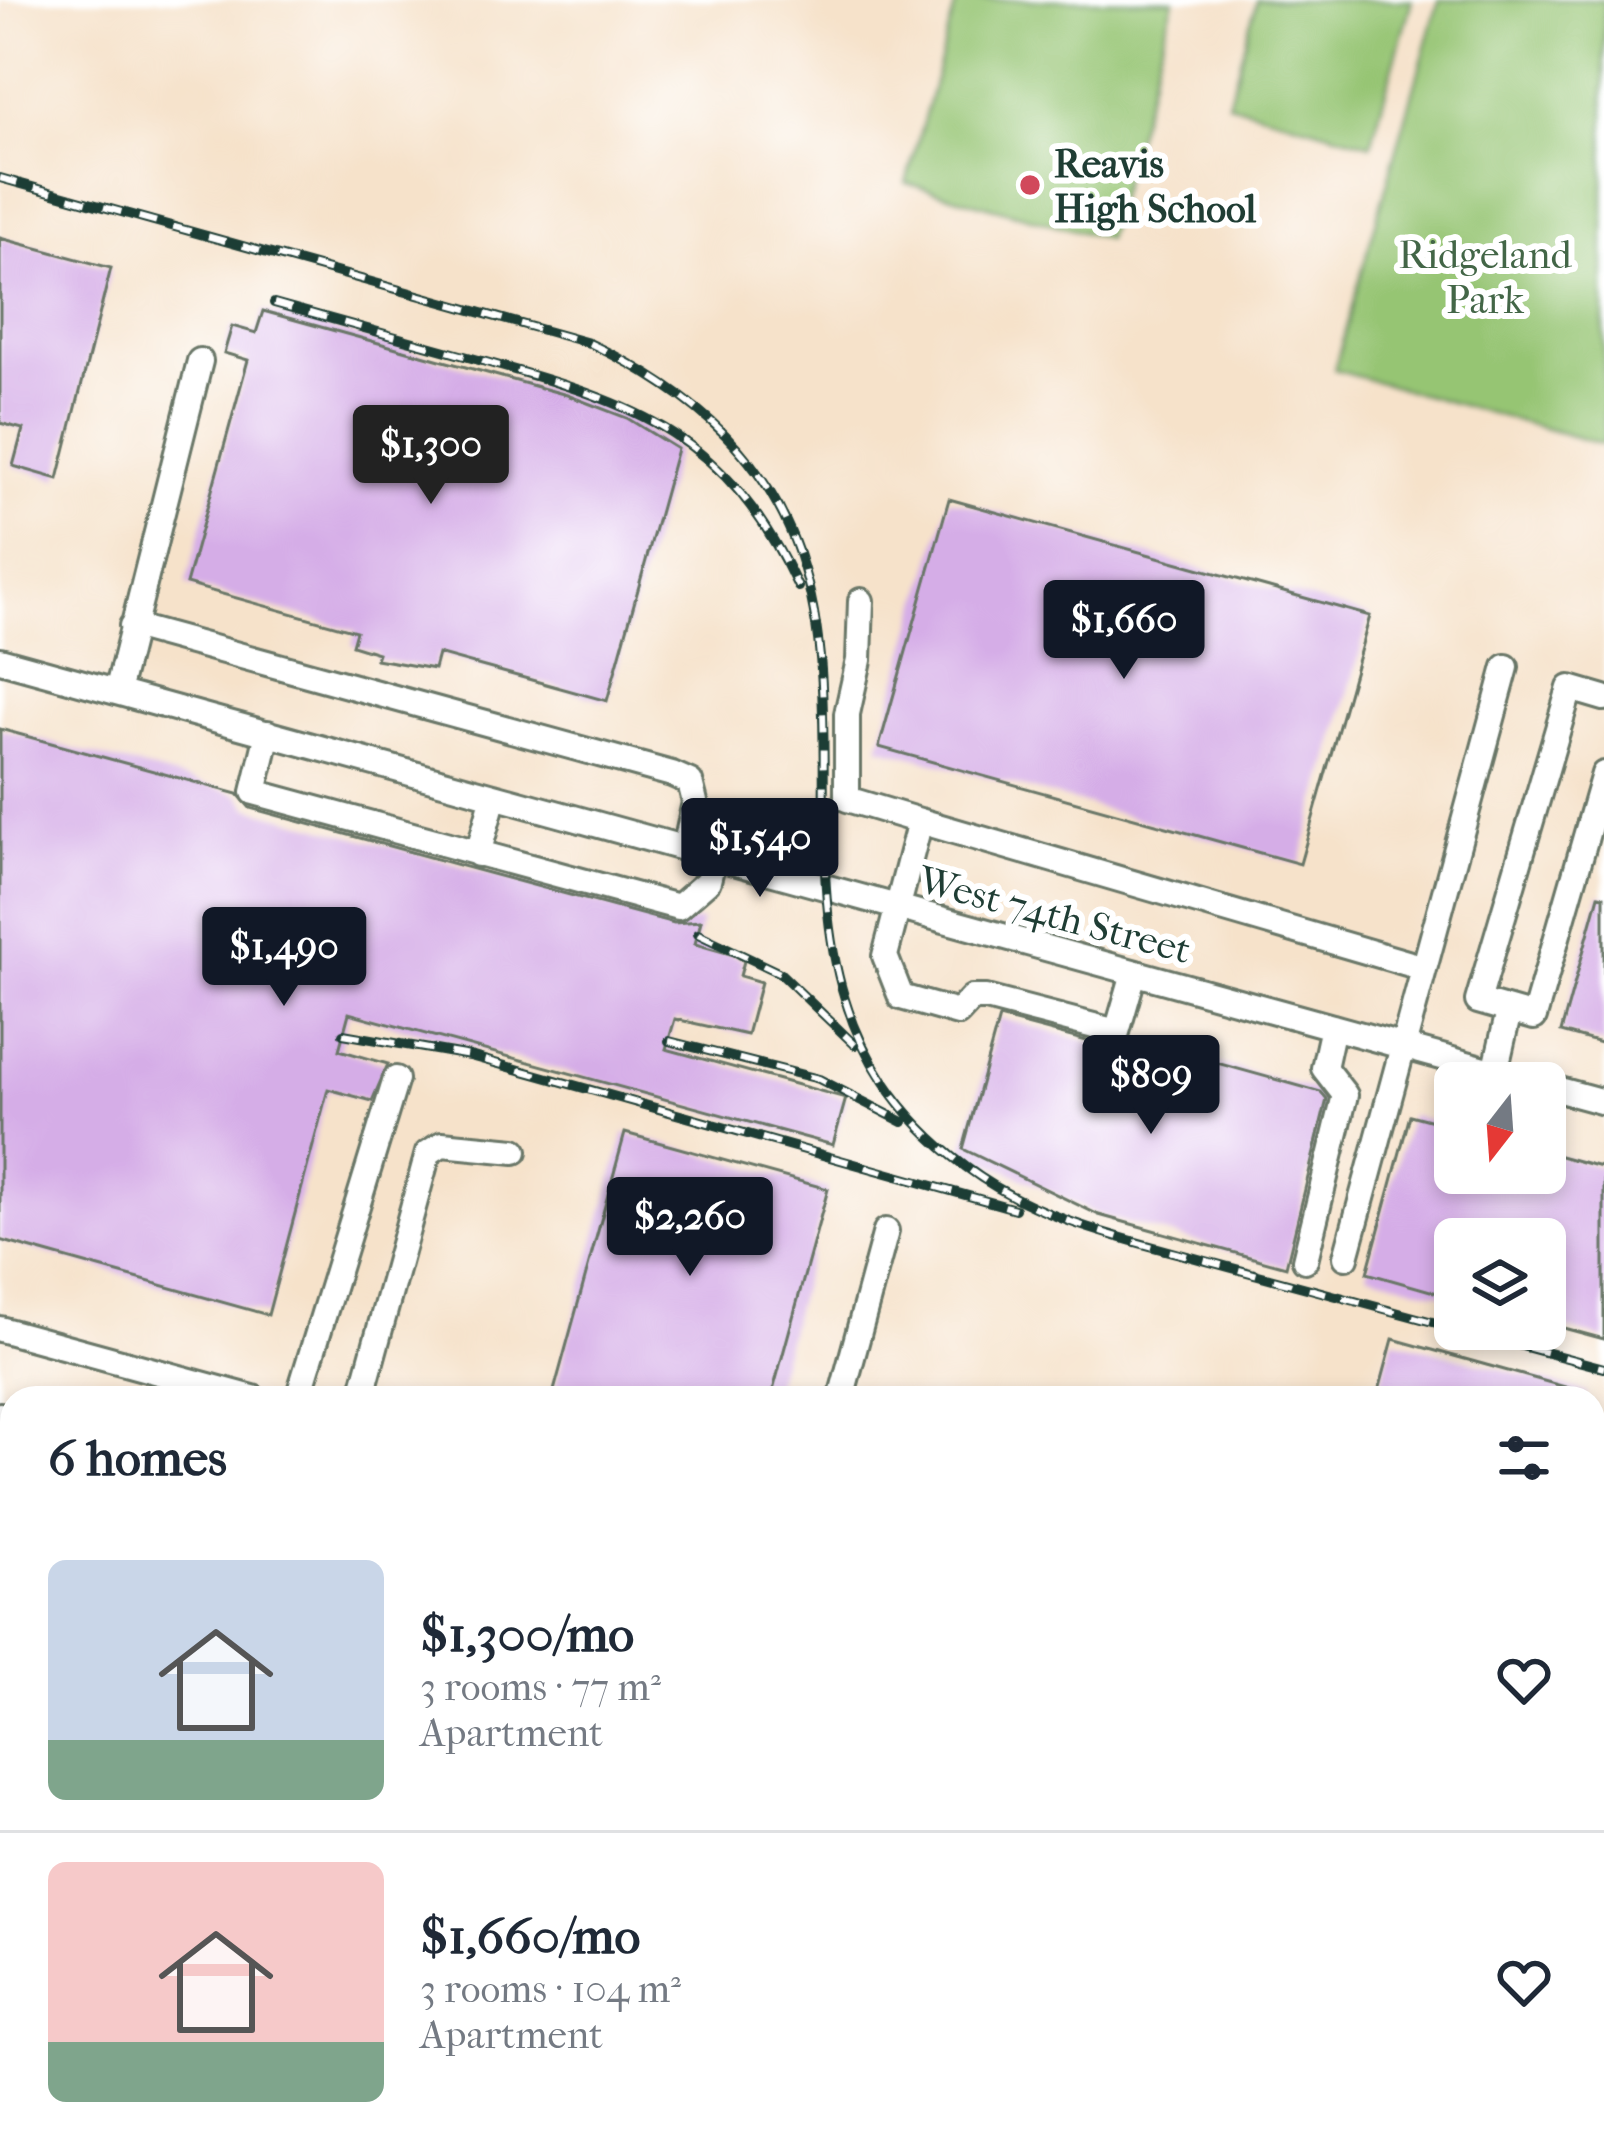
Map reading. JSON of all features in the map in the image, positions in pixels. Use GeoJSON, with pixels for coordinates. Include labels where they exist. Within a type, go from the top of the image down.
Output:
{"type":"FeatureCollection","features":[{"type":"Feature","properties":{"kind":"street"},"geometry":{"type":"LineString","coordinates":[[117,692],[200,361]]}},
{"type":"Feature","properties":{"kind":"street"},"geometry":{"type":"LineString","coordinates":[[860,602],[859,660],[847,714],[847,799],[1424,968]]}},
{"type":"Feature","properties":{"kind":"street"},"geometry":{"type":"LineString","coordinates":[[132,626],[672,774],[690,782],[695,802],[685,848]]}},
{"type":"Feature","properties":{"kind":"street","name":"West 74th Street"},"geometry":{"type":"LineString","coordinates":[[0,660],[1458,1062]]}},
{"type":"Feature","properties":{"kind":"street"},"geometry":{"type":"LineString","coordinates":[[1346,1257],[1506,667]]}},
{"type":"Feature","properties":{"kind":"street"},"geometry":{"type":"LineString","coordinates":[[1604,698],[1570,688],[1478,1001],[1534,1017],[1604,774]]}},
{"type":"Feature","properties":{"kind":"street"},"geometry":{"type":"LineString","coordinates":[[268,734],[254,792],[478,854],[678,907],[708,881],[714,856]]}},
{"type":"Feature","properties":{"kind":"street"},"geometry":{"type":"LineString","coordinates":[[478,854],[494,796]]}},
{"type":"Feature","properties":{"kind":"street"},"geometry":{"type":"LineString","coordinates":[[920,821],[885,956],[901,997],[958,1013],[972,998],[986,998],[1117,1032],[1134,973]]}},
{"type":"Feature","properties":{"kind":"street"},"geometry":{"type":"LineString","coordinates":[[1497,1062],[1508,1011]]}},
{"type":"Feature","properties":{"kind":"street"},"geometry":{"type":"LineString","coordinates":[[1305,1260],[1346,1095],[1324,1068],[1333,1028]]}},
{"type":"Feature","properties":{"kind":"street"},"geometry":{"type":"LineString","coordinates":[[302,1386],[397,1079]]}},
{"type":"Feature","properties":{"kind":"street"},"geometry":{"type":"LineString","coordinates":[[1566,1092],[1604,1102]]}},
{"type":"Feature","properties":{"kind":"street"},"geometry":{"type":"LineString","coordinates":[[364,1386],[428,1153],[442,1144],[515,1151]]}},
{"type":"Feature","properties":{"kind":"street"},"geometry":{"type":"LineString","coordinates":[[844,1386],[886,1232]]}},
{"type":"Feature","properties":{"kind":"street"},"geometry":{"type":"LineString","coordinates":[[0,1329],[209,1386]]}},
{"type":"Feature","properties":{"kind":"green space"},"geometry":{"type":"Polygon","coordinates":[[[957,0],[1174,0],[1106,239],[906,183],[957,0]]]}},
{"type":"Feature","properties":{"kind":"green space"},"geometry":{"type":"Polygon","coordinates":[[[1257,0],[1412,0],[1371,144],[1228,103],[1257,0]]]}},
{"type":"Feature","properties":{"kind":"green space","name":"Ridgeland Park"},"geometry":{"type":"Polygon","coordinates":[[[1439,0],[1604,0],[1604,445],[1334,370],[1439,0]]]}},
{"type":"Feature","properties":{"kind":"building"},"geometry":{"type":"Polygon","coordinates":[[[0,238],[111,268],[58,479],[13,466],[23,429],[0,423],[0,238]]]}},
{"type":"Feature","properties":{"kind":"building"},"geometry":{"type":"Polygon","coordinates":[[[263,311],[567,395],[627,418],[677,449],[607,701],[438,654],[434,669],[376,659],[378,653],[352,645],[356,631],[186,584],[248,360],[224,353],[232,326],[256,333],[263,311]]]}},
{"type":"Feature","properties":{"kind":"building"},"geometry":{"type":"Polygon","coordinates":[[[949,499],[1370,616],[1300,864],[879,747],[949,499]]]}},
{"type":"Feature","properties":{"kind":"building"},"geometry":{"type":"Polygon","coordinates":[[[0,729],[238,794],[250,808],[674,923],[701,921],[695,944],[734,955],[744,961],[740,976],[761,982],[747,1035],[675,1019],[666,1049],[846,1098],[833,1145],[349,1013],[339,1050],[388,1064],[372,1101],[328,1089],[268,1315],[0,1240],[0,729]]]}},
{"type":"Feature","properties":{"kind":"building"},"geometry":{"type":"Polygon","coordinates":[[[1599,895],[1604,896],[1604,1044],[1561,1032],[1599,895]]]}},
{"type":"Feature","properties":{"kind":"building"},"geometry":{"type":"Polygon","coordinates":[[[999,1018],[1113,1048],[1131,1039],[1321,1092],[1327,1099],[1286,1267],[1099,1215],[963,1149],[999,1018]]]}},
{"type":"Feature","properties":{"kind":"building"},"geometry":{"type":"Polygon","coordinates":[[[1410,1115],[1434,1121],[1434,1194],[1566,1194],[1566,1158],[1604,1168],[1604,1339],[1566,1329],[1566,1218],[1434,1218],[1434,1292],[1367,1273],[1410,1115]]]}},
{"type":"Feature","properties":{"kind":"building"},"geometry":{"type":"Polygon","coordinates":[[[625,1133],[828,1189],[774,1386],[555,1386],[625,1133]]]}},
{"type":"Feature","properties":{"kind":"building"},"geometry":{"type":"Polygon","coordinates":[[[1393,1339],[1562,1386],[1380,1386],[1393,1339]]]}},
{"type":"Feature","properties":{"kind":"railway"},"geometry":{"type":"LineString","coordinates":[[0,178],[589,343],[717,427],[787,524],[817,631],[824,858],[837,969],[878,1073],[966,1167],[1052,1215],[1434,1322]]}},
{"type":"Feature","properties":{"kind":"railway"},"geometry":{"type":"LineString","coordinates":[[274,303],[540,377],[633,412],[672,433],[708,460],[741,494],[798,587]]}},
{"type":"Feature","properties":{"kind":"railway"},"geometry":{"type":"LineString","coordinates":[[698,934],[780,973],[855,1045]]}},
{"type":"Feature","properties":{"kind":"railway"},"geometry":{"type":"LineString","coordinates":[[343,1034],[470,1056],[1015,1209]]}},
{"type":"Feature","properties":{"kind":"railway"},"geometry":{"type":"LineString","coordinates":[[669,1041],[819,1079],[903,1122]]}},
{"type":"Feature","properties":{"kind":"railway"},"geometry":{"type":"LineString","coordinates":[[1537,1350],[1604,1368]]}},
{"type":"Feature","properties":{"kind":"place","name":"Reavis High School"},"geometry":{"type":"Point","coordinates":[1030,185]}}]}
